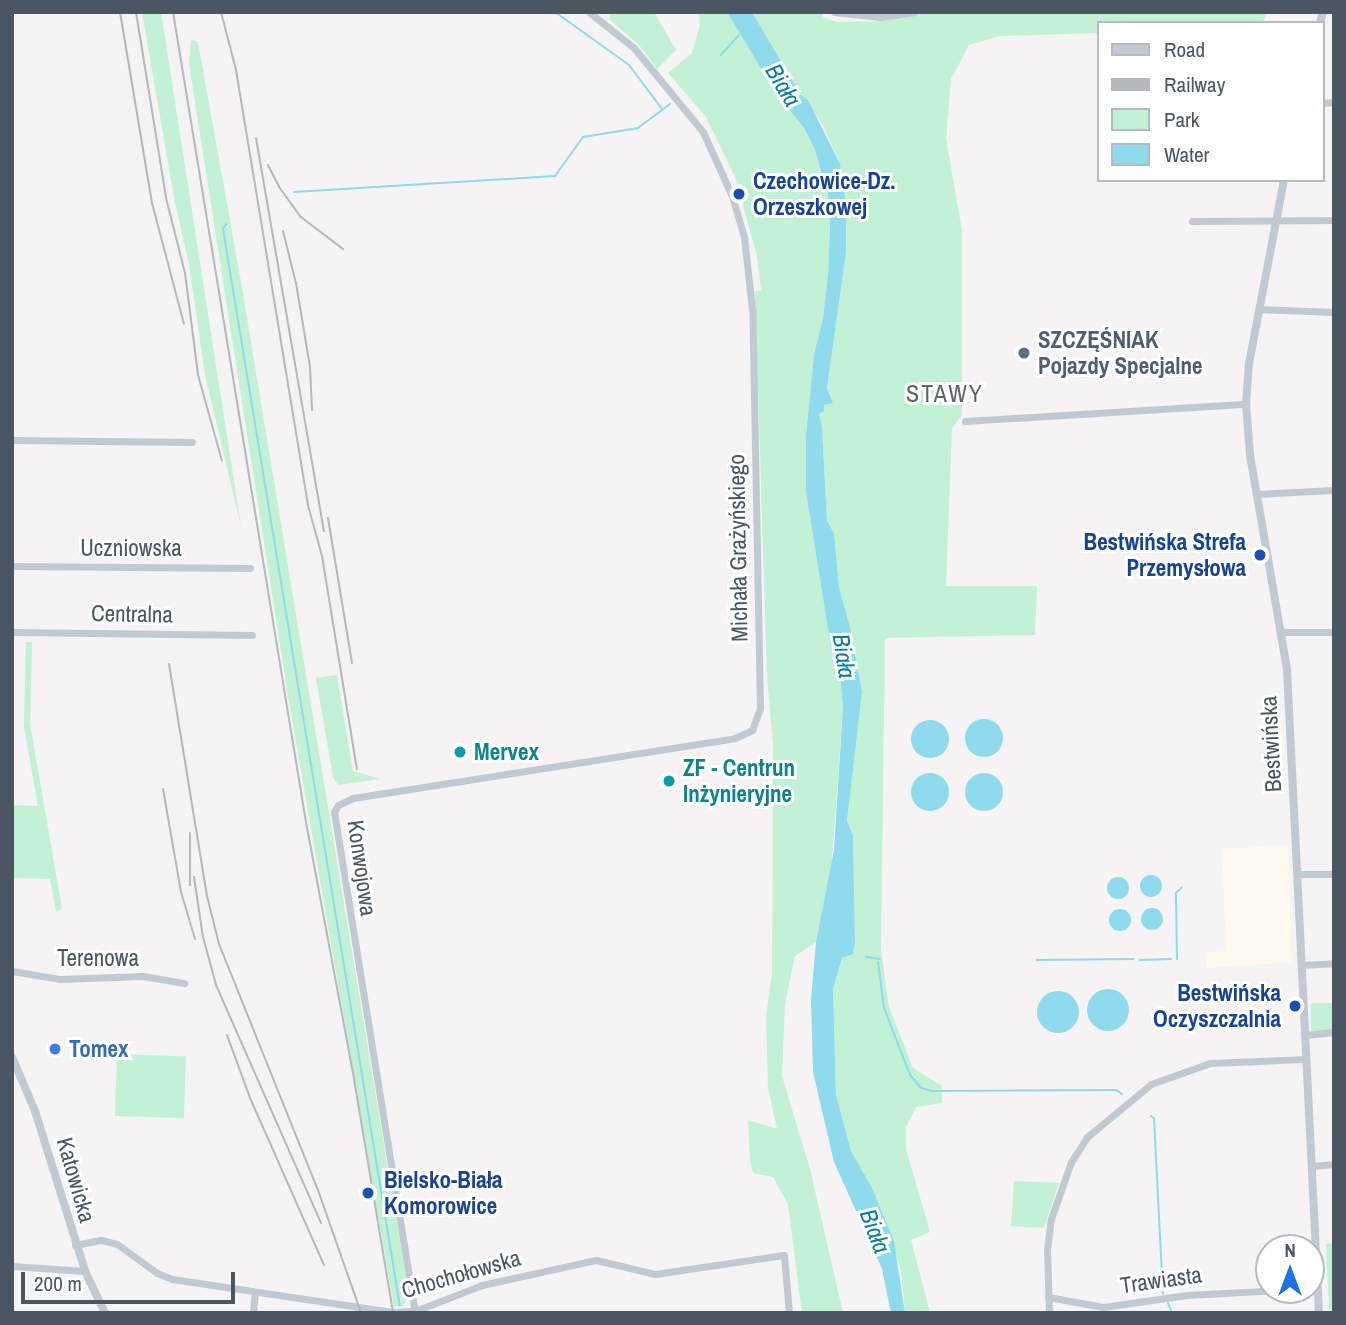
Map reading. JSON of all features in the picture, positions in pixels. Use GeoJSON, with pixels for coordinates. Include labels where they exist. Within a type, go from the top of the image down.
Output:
{"type":"FeatureCollection","features":[{"type":"Feature","properties":{"kind":"street","name":"Michała Grażyńskiego"},"geometry":{"type":"LineString","coordinates":[[589,12],[634,48],[692,116],[719,165],[732,196],[749,269],[754,364],[760,708],[752,730]]}},
{"type":"Feature","properties":{"kind":"street"},"geometry":{"type":"LineString","coordinates":[[834,12],[880,17],[914,12]]}},
{"type":"Feature","properties":{"kind":"street","name":"Bestwińska"},"geometry":{"type":"LineString","coordinates":[[1284,182],[1249,363],[1246,404],[1257,494],[1282,632],[1297,874],[1313,1234]]}},
{"type":"Feature","properties":{"kind":"street"},"geometry":{"type":"LineString","coordinates":[[1192,221],[1334,220]]}},
{"type":"Feature","properties":{"kind":"street"},"geometry":{"type":"LineString","coordinates":[[1259,309],[1334,312]]}},
{"type":"Feature","properties":{"kind":"street"},"geometry":{"type":"LineString","coordinates":[[965,421],[1246,404]]}},
{"type":"Feature","properties":{"kind":"street"},"geometry":{"type":"LineString","coordinates":[[12,440],[192,442]]}},
{"type":"Feature","properties":{"kind":"street"},"geometry":{"type":"LineString","coordinates":[[1257,494],[1334,490]]}},
{"type":"Feature","properties":{"kind":"street","name":"Uczniowska"},"geometry":{"type":"LineString","coordinates":[[12,566],[250,568]]}},
{"type":"Feature","properties":{"kind":"street","name":"Centralna"},"geometry":{"type":"LineString","coordinates":[[12,632],[252,635]]}},
{"type":"Feature","properties":{"kind":"street"},"geometry":{"type":"LineString","coordinates":[[1282,632],[1334,632]]}},
{"type":"Feature","properties":{"kind":"street","name":"Konwojowa"},"geometry":{"type":"LineString","coordinates":[[415,1312],[334,812],[345,801],[353,799],[658,752],[735,738],[752,730]]}},
{"type":"Feature","properties":{"kind":"street"},"geometry":{"type":"LineString","coordinates":[[1297,874],[1334,874]]}},
{"type":"Feature","properties":{"kind":"street"},"geometry":{"type":"LineString","coordinates":[[1301,965],[1334,963]]}},
{"type":"Feature","properties":{"kind":"street","name":"Terenowa"},"geometry":{"type":"LineString","coordinates":[[12,971],[60,979],[144,976],[184,982]]}},
{"type":"Feature","properties":{"kind":"street"},"geometry":{"type":"LineString","coordinates":[[1305,1035],[1334,1032]]}},
{"type":"Feature","properties":{"kind":"street","name":"Katowicka"},"geometry":{"type":"LineString","coordinates":[[12,1057],[35,1111],[75,1245],[105,1313]]}},
{"type":"Feature","properties":{"kind":"street"},"geometry":{"type":"LineString","coordinates":[[1049,1313],[1051,1219],[1070,1162],[1087,1137],[1152,1084],[1210,1063],[1306,1059]]}},
{"type":"Feature","properties":{"kind":"street"},"geometry":{"type":"LineString","coordinates":[[1312,1166],[1334,1164]]}},
{"type":"Feature","properties":{"kind":"street","name":"Chochołowska"},"geometry":{"type":"LineString","coordinates":[[75,1245],[101,1240],[117,1244],[157,1273],[172,1279],[382,1312],[415,1312],[482,1285],[596,1260],[655,1274],[784,1255],[789,1313]]}},
{"type":"Feature","properties":{"kind":"street"},"geometry":{"type":"LineString","coordinates":[[12,1266],[85,1271]]}},
{"type":"Feature","properties":{"kind":"street","name":"Trawiasta"},"geometry":{"type":"LineString","coordinates":[[1048,1297],[1103,1307],[1187,1295],[1255,1291]]}},
{"type":"Feature","properties":{"kind":"street"},"geometry":{"type":"LineString","coordinates":[[253,1313],[255,1292]]}},
{"type":"Feature","properties":{"kind":"shaded area"},"geometry":{"type":"Polygon","coordinates":[[[1288,845],[1292,962],[1207,968],[1206,952],[1226,951],[1222,849],[1288,845]]]}},
{"type":"Feature","properties":{"kind":"green space"},"geometry":{"type":"Polygon","coordinates":[[[142,12],[161,12],[241,526],[205,375],[189,264],[174,198],[142,12]]]}},
{"type":"Feature","properties":{"kind":"green space"},"geometry":{"type":"Polygon","coordinates":[[[612,12],[654,12],[676,50],[657,69],[639,45],[609,19],[612,12]]]}},
{"type":"Feature","properties":{"kind":"green space"},"geometry":{"type":"Polygon","coordinates":[[[699,12],[727,12],[777,95],[804,128],[814,147],[828,194],[828,274],[823,318],[814,354],[806,435],[806,492],[832,654],[839,665],[843,707],[831,874],[816,942],[795,956],[785,1003],[782,1076],[810,1169],[843,1313],[802,1313],[788,1204],[773,1177],[753,1173],[750,1160],[748,1120],[777,1129],[768,1088],[766,1018],[772,972],[773,744],[767,678],[755,291],[761,290],[757,256],[735,177],[706,117],[668,73],[692,53],[700,25],[699,12]]]}},
{"type":"Feature","properties":{"kind":"green space"},"geometry":{"type":"Polygon","coordinates":[[[752,12],[823,12],[823,17],[837,22],[882,21],[929,12],[1267,12],[1264,21],[1098,21],[1098,33],[1000,36],[969,45],[951,79],[946,138],[962,231],[962,415],[952,428],[946,586],[1037,586],[1035,635],[885,638],[881,950],[889,1007],[913,1068],[942,1086],[942,1103],[916,1107],[906,1127],[906,1149],[930,1232],[911,1240],[930,1313],[905,1313],[901,1271],[883,1214],[851,1151],[836,1095],[833,989],[842,958],[855,942],[853,835],[847,821],[862,692],[851,631],[839,587],[834,533],[827,521],[819,414],[824,405],[833,403],[827,388],[846,253],[840,164],[822,123],[801,95],[752,12]]]}},
{"type":"Feature","properties":{"kind":"green space"},"geometry":{"type":"Polygon","coordinates":[[[191,40],[198,42],[241,282],[409,1296],[403,1306],[394,1307],[289,702],[189,64],[191,40]]]}},
{"type":"Feature","properties":{"kind":"green space"},"geometry":{"type":"Polygon","coordinates":[[[26,642],[32,642],[30,724],[62,909],[56,912],[50,879],[12,878],[12,805],[38,806],[24,727],[26,642]]]}},
{"type":"Feature","properties":{"kind":"green space"},"geometry":{"type":"Polygon","coordinates":[[[337,675],[353,771],[380,779],[338,785],[333,777],[316,678],[337,675]]]}},
{"type":"Feature","properties":{"kind":"green space"},"geometry":{"type":"Polygon","coordinates":[[[1311,1003],[1334,1003],[1334,1031],[1311,1031],[1311,1003]]]}},
{"type":"Feature","properties":{"kind":"green space"},"geometry":{"type":"Polygon","coordinates":[[[117,1054],[186,1056],[184,1118],[115,1116],[117,1054]]]}},
{"type":"Feature","properties":{"kind":"green space"},"geometry":{"type":"Polygon","coordinates":[[[1014,1181],[1059,1183],[1044,1228],[1011,1226],[1014,1181]]]}},
{"type":"Feature","properties":{"kind":"green space"},"geometry":{"type":"Polygon","coordinates":[[[1334,1243],[1334,1313],[1329,1313],[1326,1244],[1334,1243]]]}},
{"type":"Feature","properties":{"kind":"water","name":"Biała"},"geometry":{"type":"Polygon","coordinates":[[[727,12],[752,12],[801,95],[808,100],[840,164],[846,205],[846,253],[827,388],[833,403],[824,405],[824,411],[819,414],[827,521],[834,533],[839,587],[851,631],[862,692],[847,821],[853,835],[855,942],[853,954],[842,958],[833,989],[836,1095],[851,1151],[872,1188],[894,1241],[905,1313],[891,1313],[882,1269],[834,1162],[813,1072],[811,1000],[816,942],[834,850],[843,707],[839,665],[832,654],[806,492],[806,435],[814,354],[823,318],[828,274],[828,194],[814,147],[804,128],[777,95],[727,12]]]}},
{"type":"Feature","properties":{"kind":"water"},"geometry":{"type":"Polygon","coordinates":[[[984,719],[998,724],[1003,738],[998,752],[984,757],[970,752],[965,738],[970,724],[984,719]]]}},
{"type":"Feature","properties":{"kind":"water"},"geometry":{"type":"Polygon","coordinates":[[[930,720],[944,725],[949,739],[944,753],[930,758],[916,753],[911,739],[916,725],[930,720]]]}},
{"type":"Feature","properties":{"kind":"water"},"geometry":{"type":"Polygon","coordinates":[[[930,773],[944,778],[949,792],[944,806],[930,811],[916,806],[911,792],[916,778],[930,773]]]}},
{"type":"Feature","properties":{"kind":"water"},"geometry":{"type":"Polygon","coordinates":[[[984,773],[998,778],[1003,792],[998,806],[984,811],[970,806],[965,792],[970,778],[984,773]]]}},
{"type":"Feature","properties":{"kind":"water"},"geometry":{"type":"Polygon","coordinates":[[[1151,875],[1159,878],[1162,886],[1159,894],[1151,897],[1143,894],[1140,886],[1143,878],[1151,875]]]}},
{"type":"Feature","properties":{"kind":"water"},"geometry":{"type":"Polygon","coordinates":[[[1118,877],[1126,880],[1129,888],[1126,896],[1118,899],[1110,896],[1107,888],[1110,880],[1118,877]]]}},
{"type":"Feature","properties":{"kind":"water"},"geometry":{"type":"Polygon","coordinates":[[[1152,908],[1160,911],[1163,919],[1160,927],[1152,930],[1144,927],[1141,919],[1144,911],[1152,908]]]}},
{"type":"Feature","properties":{"kind":"water"},"geometry":{"type":"Polygon","coordinates":[[[1120,909],[1128,912],[1131,920],[1128,928],[1120,931],[1112,928],[1109,920],[1112,912],[1120,909]]]}},
{"type":"Feature","properties":{"kind":"water"},"geometry":{"type":"Polygon","coordinates":[[[1108,989],[1123,995],[1129,1010],[1123,1025],[1108,1031],[1093,1025],[1087,1010],[1093,995],[1108,989]]]}},
{"type":"Feature","properties":{"kind":"water"},"geometry":{"type":"Polygon","coordinates":[[[1058,991],[1073,997],[1079,1012],[1073,1027],[1058,1033],[1043,1027],[1037,1012],[1043,997],[1058,991]]]}},
{"type":"Feature","properties":{"kind":"waterway"},"geometry":{"type":"LineString","coordinates":[[555,12],[629,65],[662,109]]}},
{"type":"Feature","properties":{"kind":"waterway"},"geometry":{"type":"LineString","coordinates":[[721,55],[739,35]]}},
{"type":"Feature","properties":{"kind":"waterway"},"geometry":{"type":"LineString","coordinates":[[294,192],[555,176],[583,137],[638,128],[670,104]]}},
{"type":"Feature","properties":{"kind":"waterway"},"geometry":{"type":"LineString","coordinates":[[226,224],[223,229],[400,1306]]}},
{"type":"Feature","properties":{"kind":"waterway"},"geometry":{"type":"LineString","coordinates":[[1177,959],[1176,893],[1182,887]]}},
{"type":"Feature","properties":{"kind":"waterway"},"geometry":{"type":"LineString","coordinates":[[866,957],[880,959]]}},
{"type":"Feature","properties":{"kind":"waterway"},"geometry":{"type":"LineString","coordinates":[[1037,960],[1133,959]]}},
{"type":"Feature","properties":{"kind":"waterway"},"geometry":{"type":"LineString","coordinates":[[1140,960],[1171,959]]}},
{"type":"Feature","properties":{"kind":"waterway"},"geometry":{"type":"LineString","coordinates":[[878,962],[884,1008],[910,1075],[920,1087],[931,1091],[1116,1090],[1122,1094]]}},
{"type":"Feature","properties":{"kind":"waterway"},"geometry":{"type":"LineString","coordinates":[[1151,1116],[1154,1118],[1163,1294]]}},
{"type":"Feature","properties":{"kind":"waterway"},"geometry":{"type":"LineString","coordinates":[[1168,1303],[1172,1313]]}},
{"type":"Feature","properties":{"kind":"railway"},"geometry":{"type":"LineString","coordinates":[[120,12],[152,203],[184,324]]}},
{"type":"Feature","properties":{"kind":"railway"},"geometry":{"type":"LineString","coordinates":[[136,12],[166,198],[185,273],[198,375],[222,461]]}},
{"type":"Feature","properties":{"kind":"railway"},"geometry":{"type":"LineString","coordinates":[[173,12],[306,822],[354,1079],[393,1313]]}},
{"type":"Feature","properties":{"kind":"railway"},"geometry":{"type":"LineString","coordinates":[[221,12],[236,70],[309,509],[322,556],[357,769]]}},
{"type":"Feature","properties":{"kind":"railway"},"geometry":{"type":"LineString","coordinates":[[256,138],[324,531]]}},
{"type":"Feature","properties":{"kind":"railway"},"geometry":{"type":"LineString","coordinates":[[268,165],[279,187],[301,217],[343,249]]}},
{"type":"Feature","properties":{"kind":"railway"},"geometry":{"type":"LineString","coordinates":[[283,231],[296,283],[310,367],[312,410]]}},
{"type":"Feature","properties":{"kind":"railway"},"geometry":{"type":"LineString","coordinates":[[328,518],[352,663]]}},
{"type":"Feature","properties":{"kind":"railway"},"geometry":{"type":"LineString","coordinates":[[169,664],[207,896],[219,944],[318,1190],[361,1313]]}},
{"type":"Feature","properties":{"kind":"railway"},"geometry":{"type":"LineString","coordinates":[[163,789],[181,892],[195,939]]}},
{"type":"Feature","properties":{"kind":"railway"},"geometry":{"type":"LineString","coordinates":[[190,833],[190,885]]}},
{"type":"Feature","properties":{"kind":"railway"},"geometry":{"type":"LineString","coordinates":[[194,877],[203,937],[216,985],[321,1223]]}},
{"type":"Feature","properties":{"kind":"railway"},"geometry":{"type":"LineString","coordinates":[[227,1035],[250,1098],[324,1265]]}},
{"type":"Feature","properties":{"kind":"place","name":"Czechowice-Dz. Orzeszkowej"},"geometry":{"type":"Point","coordinates":[739,194]}},
{"type":"Feature","properties":{"kind":"place","name":"SZCZĘŚNIAK Pojazdy Specjalne"},"geometry":{"type":"Point","coordinates":[1024,353]}},
{"type":"Feature","properties":{"kind":"place","name":"Bestwińska Strefa Przemysłowa"},"geometry":{"type":"Point","coordinates":[1260,555]}},
{"type":"Feature","properties":{"kind":"place","name":"Mervex"},"geometry":{"type":"Point","coordinates":[460,752]}},
{"type":"Feature","properties":{"kind":"place","name":"ZF - Centrun Inżynieryjne"},"geometry":{"type":"Point","coordinates":[669,781]}},
{"type":"Feature","properties":{"kind":"place","name":"Bestwińska Oczyszczalnia"},"geometry":{"type":"Point","coordinates":[1295,1006]}},
{"type":"Feature","properties":{"kind":"place","name":"Tomex"},"geometry":{"type":"Point","coordinates":[55,1049]}},
{"type":"Feature","properties":{"kind":"place","name":"Bielsko-Biała Komorowice"},"geometry":{"type":"Point","coordinates":[368,1193]}},
{"type":"Feature","properties":{"kind":"district","name":"STAWY"},"geometry":{"type":"Point","coordinates":[945,394]}}]}
